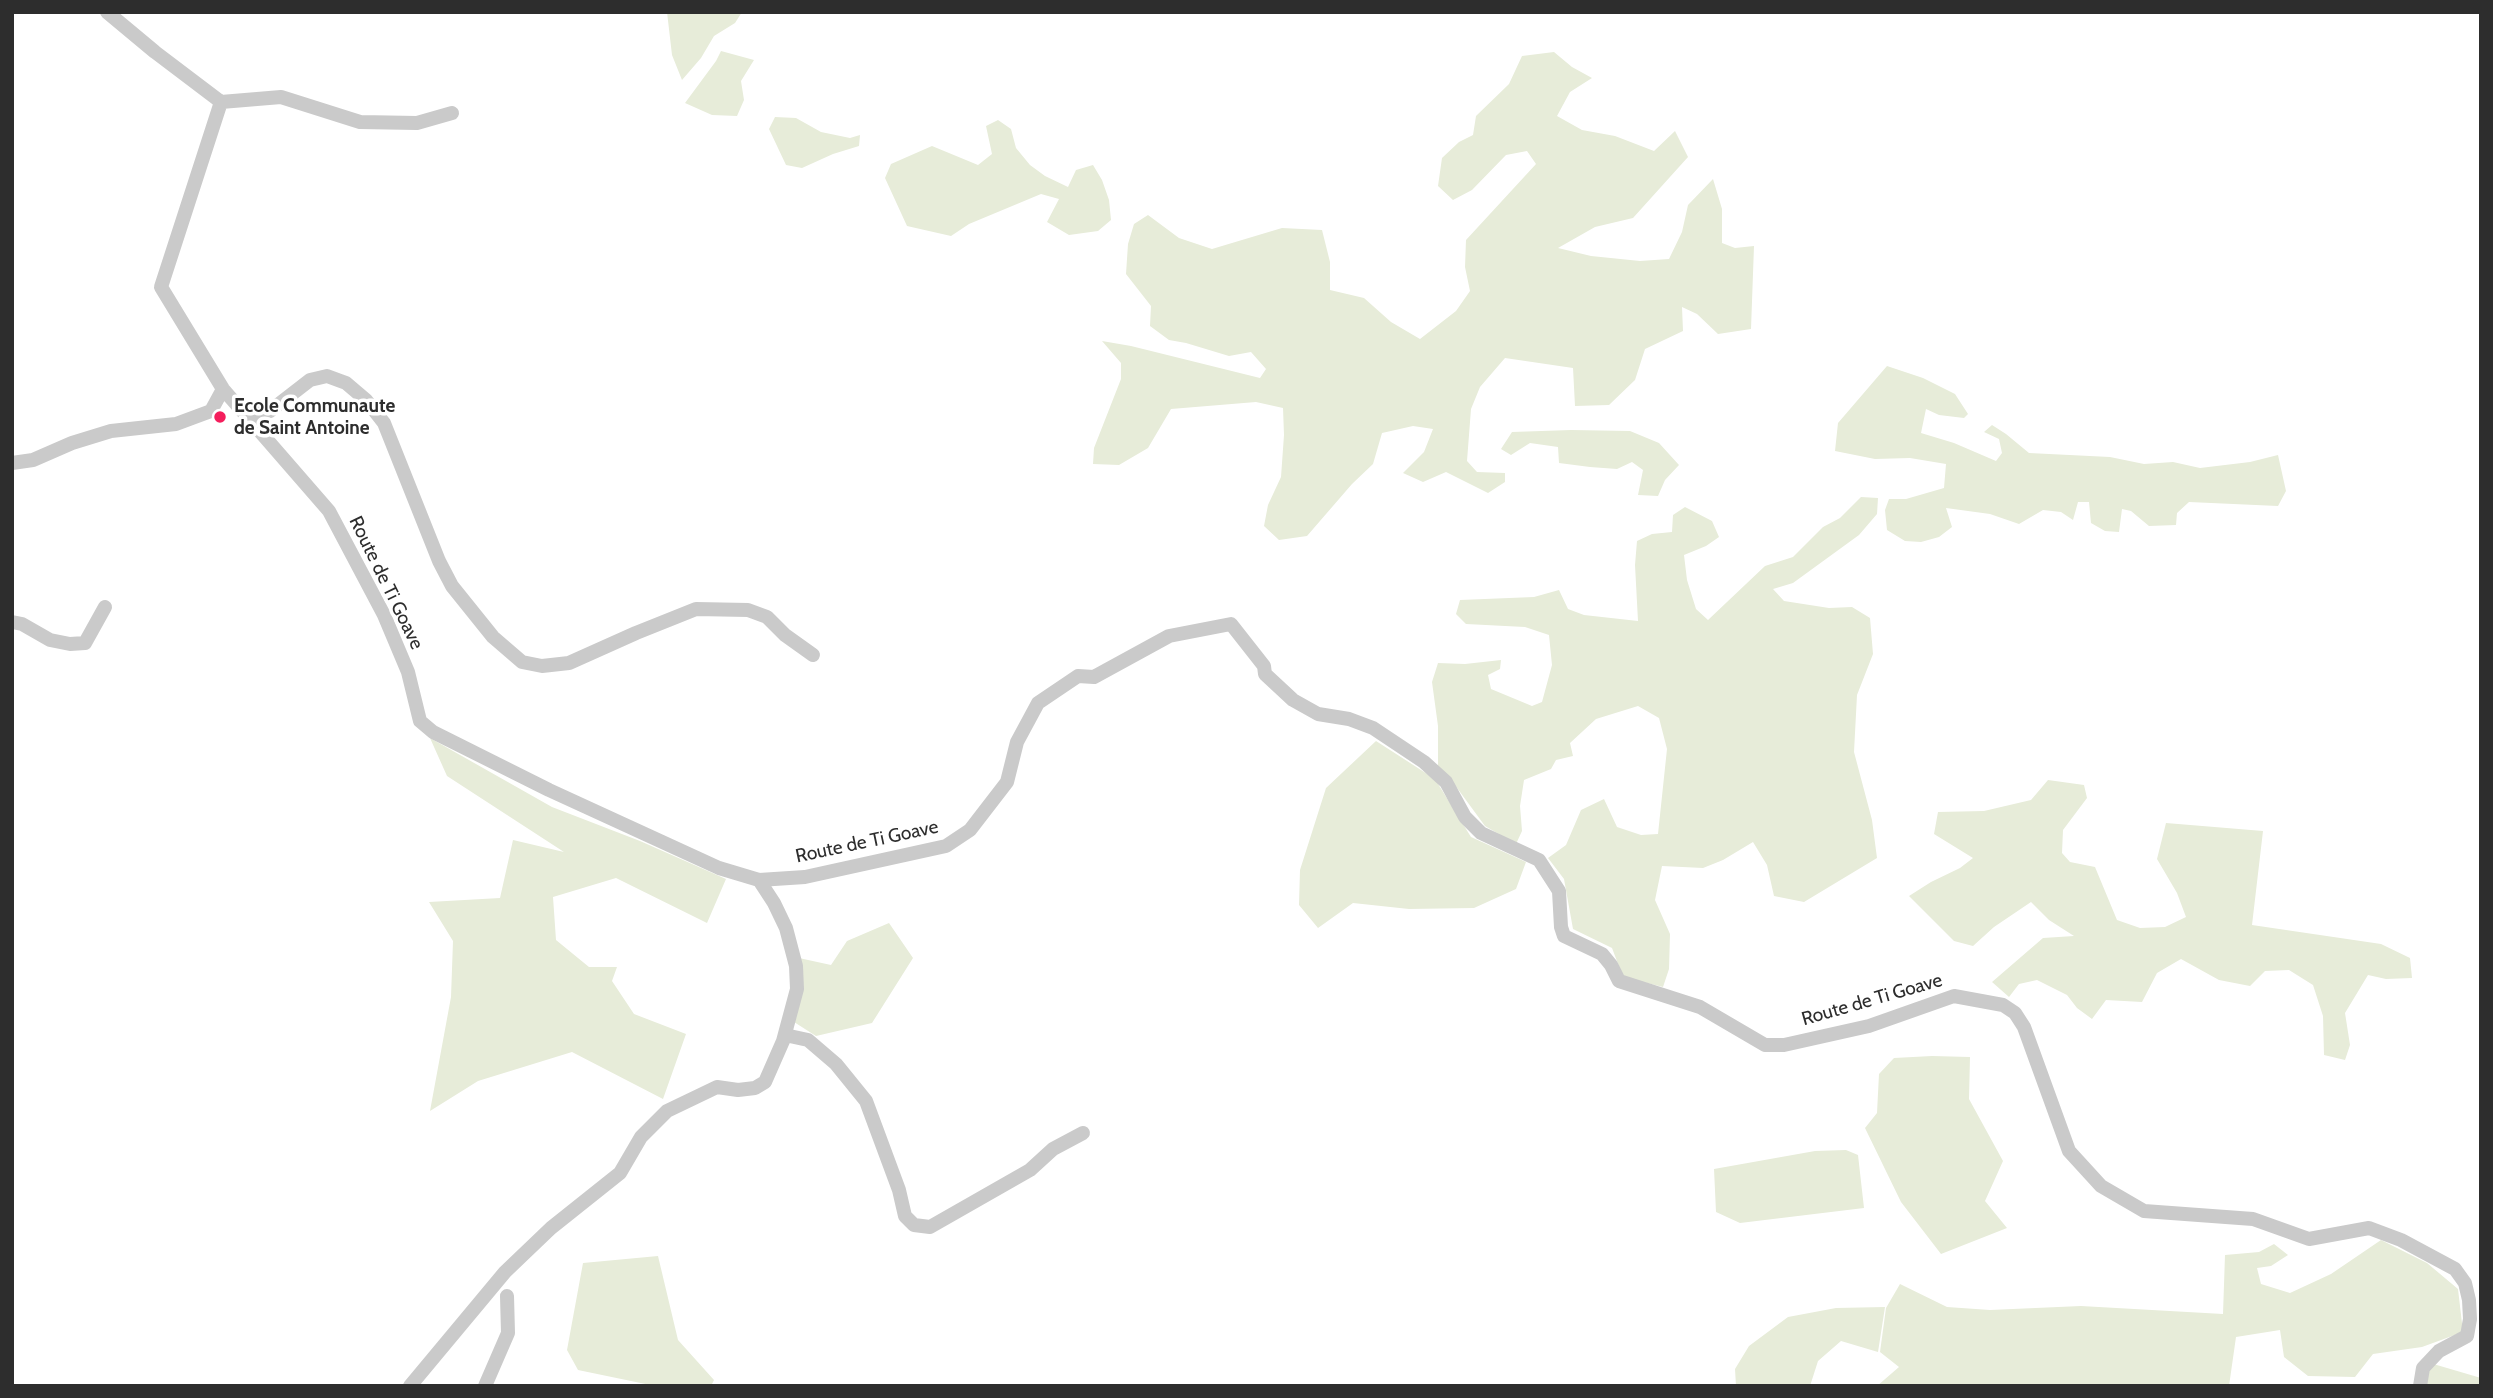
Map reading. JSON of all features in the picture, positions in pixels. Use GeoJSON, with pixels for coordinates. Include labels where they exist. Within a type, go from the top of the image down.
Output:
{"type":"FeatureCollection","features":[{"type":"Feature","properties":{"kind":"street"},"geometry":{"type":"LineString","coordinates":[[107,12],[221,102],[281,97],[360,122],[417,124],[452,113]]}},
{"type":"Feature","properties":{"kind":"street","name":"Route de Ti Goave"},"geometry":{"type":"LineString","coordinates":[[221,102],[161,287],[223,389],[329,511],[384,615],[408,672],[419,721],[433,732],[549,790],[719,868],[759,880],[805,877],[946,846],[970,830],[1007,782],[1017,742],[1038,703],[1078,676],[1094,677],[1169,636],[1231,624],[1264,666],[1265,674],[1293,700],[1318,714],[1349,719],[1373,728],[1424,762],[1446,782],[1465,817],[1481,833],[1539,860],[1559,891],[1564,936],[1602,954],[1619,981],[1700,1007],[1765,1045],[1784,1045],[1869,1026],[1954,996],[2003,1005],[2015,1013],[2024,1027],[2069,1151],[2101,1186],[2144,1211],[2253,1219],[2309,1239],[2369,1227],[2455,1269],[2465,1283],[2469,1300],[2467,1336],[2439,1351],[2423,1368],[2420,1386]]}},
{"type":"Feature","properties":{"kind":"street"},"geometry":{"type":"LineString","coordinates":[[242,411],[260,414],[270,411],[310,380],[327,376],[346,383],[366,400],[384,423],[439,561],[452,586],[493,637],[522,662],[542,666],[569,663],[625,637],[696,610],[748,610],[767,617],[785,635],[813,655]]}},
{"type":"Feature","properties":{"kind":"street"},"geometry":{"type":"LineString","coordinates":[[12,463],[33,460],[72,443],[111,432],[176,424],[211,411],[223,389]]}},
{"type":"Feature","properties":{"kind":"street"},"geometry":{"type":"LineString","coordinates":[[12,622],[22,624],[50,640],[70,644],[85,643],[105,607]]}},
{"type":"Feature","properties":{"kind":"street"},"geometry":{"type":"LineString","coordinates":[[410,1386],[505,1272],[551,1228],[620,1173],[641,1137],[667,1111],[716,1087],[738,1090],[755,1088],[765,1082],[785,1035],[797,989],[796,967],[786,928],[774,902],[759,880]]}},
{"type":"Feature","properties":{"kind":"street"},"geometry":{"type":"LineString","coordinates":[[785,1035],[808,1040],[836,1064],[866,1101],[899,1190],[905,1216],[914,1225],[930,1227],[1030,1170],[1053,1149],[1083,1133]]}},
{"type":"Feature","properties":{"kind":"street"},"geometry":{"type":"LineString","coordinates":[[485,1386],[508,1333],[507,1296]]}},
{"type":"Feature","properties":{"kind":"green space"},"geometry":{"type":"Polygon","coordinates":[[[667,12],[742,12],[735,23],[714,36],[701,58],[682,80],[672,55],[667,12]]]}},
{"type":"Feature","properties":{"kind":"green space"},"geometry":{"type":"Polygon","coordinates":[[[721,51],[754,60],[741,81],[744,100],[737,116],[712,115],[685,103],[721,51]]]}},
{"type":"Feature","properties":{"kind":"green space"},"geometry":{"type":"Polygon","coordinates":[[[1554,52],[1572,67],[1592,78],[1570,92],[1557,116],[1582,130],[1615,136],[1654,151],[1675,131],[1688,157],[1633,218],[1595,227],[1558,248],[1591,256],[1640,261],[1669,259],[1682,232],[1688,205],[1713,179],[1722,209],[1722,243],[1735,248],[1754,246],[1751,329],[1718,334],[1697,314],[1682,307],[1683,331],[1645,349],[1635,380],[1609,405],[1575,406],[1573,368],[1505,358],[1480,387],[1471,409],[1467,461],[1477,472],[1505,473],[1505,482],[1488,493],[1446,472],[1423,482],[1403,473],[1424,452],[1433,429],[1413,426],[1382,433],[1373,464],[1307,536],[1279,540],[1264,526],[1268,505],[1281,477],[1283,408],[1256,402],[1171,409],[1148,448],[1119,465],[1093,464],[1094,448],[1121,379],[1121,363],[1102,341],[1260,378],[1266,369],[1251,352],[1229,356],[1169,340],[1150,326],[1151,306],[1126,274],[1128,244],[1134,224],[1148,215],[1179,238],[1212,249],[1282,228],[1322,230],[1330,262],[1330,290],[1364,298],[1391,322],[1420,339],[1456,311],[1470,291],[1465,267],[1466,240],[1536,164],[1527,151],[1506,155],[1472,190],[1453,200],[1438,186],[1442,158],[1459,142],[1473,135],[1476,116],[1509,84],[1522,56],[1554,52]]]}},
{"type":"Feature","properties":{"kind":"green space"},"geometry":{"type":"Polygon","coordinates":[[[775,117],[796,118],[821,132],[850,138],[860,135],[859,146],[802,168],[786,165],[769,129],[775,117]]]}},
{"type":"Feature","properties":{"kind":"green space"},"geometry":{"type":"Polygon","coordinates":[[[998,120],[1011,129],[1016,148],[1030,165],[1068,187],[1076,170],[1093,165],[1109,200],[1111,220],[1098,231],[1069,235],[1047,222],[1059,199],[1041,194],[969,224],[951,236],[907,226],[885,178],[891,164],[932,146],[978,165],[992,154],[986,126],[998,120]]]}},
{"type":"Feature","properties":{"kind":"green space"},"geometry":{"type":"Polygon","coordinates":[[[1887,366],[1923,378],[1955,394],[1968,414],[1964,418],[1939,415],[1926,409],[1921,433],[1954,443],[1996,461],[2002,453],[1999,439],[1984,432],[1992,425],[2029,453],[2110,457],[2144,464],[2173,462],[2200,468],[2250,462],[2278,455],[2286,491],[2278,506],[2189,502],[2177,513],[2176,525],[2149,526],[2131,511],[2122,509],[2119,532],[2105,531],[2091,523],[2089,502],[2078,502],[2073,520],[2061,512],[2043,510],[2019,524],[1990,514],[1946,508],[1952,527],[1939,537],[1921,542],[1905,541],[1887,530],[1885,510],[1889,499],[1906,499],[1944,488],[1946,464],[1910,458],[1875,459],[1835,451],[1838,423],[1887,366]]]}},
{"type":"Feature","properties":{"kind":"green space"},"geometry":{"type":"Polygon","coordinates":[[[1630,431],[1659,443],[1679,465],[1665,480],[1658,496],[1638,495],[1643,470],[1632,462],[1617,469],[1590,467],[1559,463],[1558,447],[1530,443],[1511,455],[1501,449],[1512,432],[1630,431]]]}},
{"type":"Feature","properties":{"kind":"green space"},"geometry":{"type":"Polygon","coordinates":[[[1861,497],[1878,498],[1877,514],[1859,535],[1793,583],[1773,589],[1784,601],[1829,608],[1852,607],[1870,618],[1873,654],[1857,695],[1854,752],[1872,820],[1877,858],[1804,902],[1774,896],[1767,865],[1753,842],[1723,860],[1703,868],[1662,866],[1655,900],[1670,934],[1669,969],[1663,987],[1623,977],[1612,948],[1573,929],[1564,879],[1548,858],[1566,845],[1581,810],[1604,799],[1617,827],[1641,835],[1658,834],[1667,749],[1659,718],[1638,706],[1596,719],[1570,743],[1573,756],[1556,760],[1551,769],[1524,780],[1520,806],[1522,831],[1516,844],[1485,826],[1438,766],[1438,726],[1432,682],[1438,663],[1465,664],[1501,660],[1500,669],[1488,675],[1491,689],[1532,706],[1542,702],[1552,665],[1549,635],[1525,627],[1466,624],[1456,614],[1460,600],[1534,597],[1559,590],[1568,609],[1584,615],[1638,621],[1635,565],[1637,541],[1652,534],[1672,532],[1673,515],[1685,507],[1712,521],[1719,537],[1684,555],[1687,580],[1696,609],[1708,620],[1765,566],[1793,557],[1823,527],[1840,518],[1861,497]]]}},
{"type":"Feature","properties":{"kind":"green space"},"geometry":{"type":"Polygon","coordinates":[[[430,738],[552,807],[640,841],[726,879],[707,923],[616,878],[553,897],[556,940],[589,967],[617,967],[612,981],[634,1014],[686,1034],[663,1099],[572,1052],[478,1081],[430,1111],[451,997],[453,941],[429,902],[500,898],[513,840],[564,852],[447,776],[430,738]]]}},
{"type":"Feature","properties":{"kind":"green space"},"geometry":{"type":"Polygon","coordinates":[[[1376,741],[1435,779],[1471,837],[1526,862],[1516,889],[1474,908],[1409,909],[1353,903],[1318,928],[1299,905],[1300,870],[1326,788],[1376,741]]]}},
{"type":"Feature","properties":{"kind":"green space"},"geometry":{"type":"Polygon","coordinates":[[[2048,780],[2084,785],[2087,798],[2063,830],[2062,853],[2070,862],[2095,867],[2117,920],[2140,928],[2165,927],[2186,917],[2177,893],[2157,859],[2166,823],[2263,831],[2252,925],[2381,944],[2410,958],[2412,978],[2386,979],[2368,975],[2345,1013],[2350,1045],[2345,1060],[2324,1055],[2323,1016],[2313,985],[2289,970],[2265,971],[2250,986],[2219,980],[2181,959],[2157,973],[2142,1002],[2106,1000],[2092,1019],[2077,1008],[2067,995],[2037,980],[2019,984],[2009,997],[1992,982],[2043,938],[2074,936],[2049,920],[2031,902],[1994,927],[1973,946],[1954,941],[1909,896],[1973,858],[1934,834],[1938,812],[1984,811],[2031,800],[2048,780]]]}},
{"type":"Feature","properties":{"kind":"green space"},"geometry":{"type":"Polygon","coordinates":[[[889,923],[913,958],[872,1023],[816,1036],[794,1022],[799,958],[831,965],[847,941],[889,923]]]}},
{"type":"Feature","properties":{"kind":"green space"},"geometry":{"type":"Polygon","coordinates":[[[1970,1057],[1969,1099],[2003,1161],[1985,1201],[2007,1228],[1941,1254],[1901,1202],[1865,1128],[1877,1113],[1879,1074],[1894,1058],[1970,1057]]]}},
{"type":"Feature","properties":{"kind":"green space"},"geometry":{"type":"Polygon","coordinates":[[[1846,1150],[1858,1155],[1864,1208],[1740,1223],[1716,1212],[1714,1169],[1815,1151],[1846,1150]]]}},
{"type":"Feature","properties":{"kind":"green space"},"geometry":{"type":"Polygon","coordinates":[[[2381,1240],[2427,1263],[2458,1289],[2463,1332],[2422,1347],[2373,1354],[2355,1377],[2308,1376],[2284,1357],[2280,1330],[2236,1337],[2229,1386],[1877,1386],[1899,1367],[1880,1352],[1886,1308],[1900,1284],[1947,1307],[1990,1310],[2081,1306],[2223,1314],[2225,1255],[2259,1252],[2274,1244],[2288,1255],[2271,1266],[2257,1268],[2261,1284],[2290,1293],[2331,1274],[2381,1240]]]}},
{"type":"Feature","properties":{"kind":"green space"},"geometry":{"type":"Polygon","coordinates":[[[658,1256],[678,1340],[714,1380],[711,1386],[655,1386],[578,1370],[567,1350],[583,1263],[658,1256]]]}},
{"type":"Feature","properties":{"kind":"green space"},"geometry":{"type":"Polygon","coordinates":[[[1885,1307],[1878,1352],[1841,1341],[1818,1361],[1810,1386],[1736,1386],[1735,1369],[1749,1346],[1788,1317],[1836,1308],[1885,1307]]]}},
{"type":"Feature","properties":{"kind":"green space"},"geometry":{"type":"Polygon","coordinates":[[[2430,1363],[2481,1378],[2481,1386],[2425,1386],[2430,1363]]]}},
{"type":"Feature","properties":{"kind":"place","name":"Ecole Communaute de Saint Antoine"},"geometry":{"type":"Point","coordinates":[220,417]}}]}
